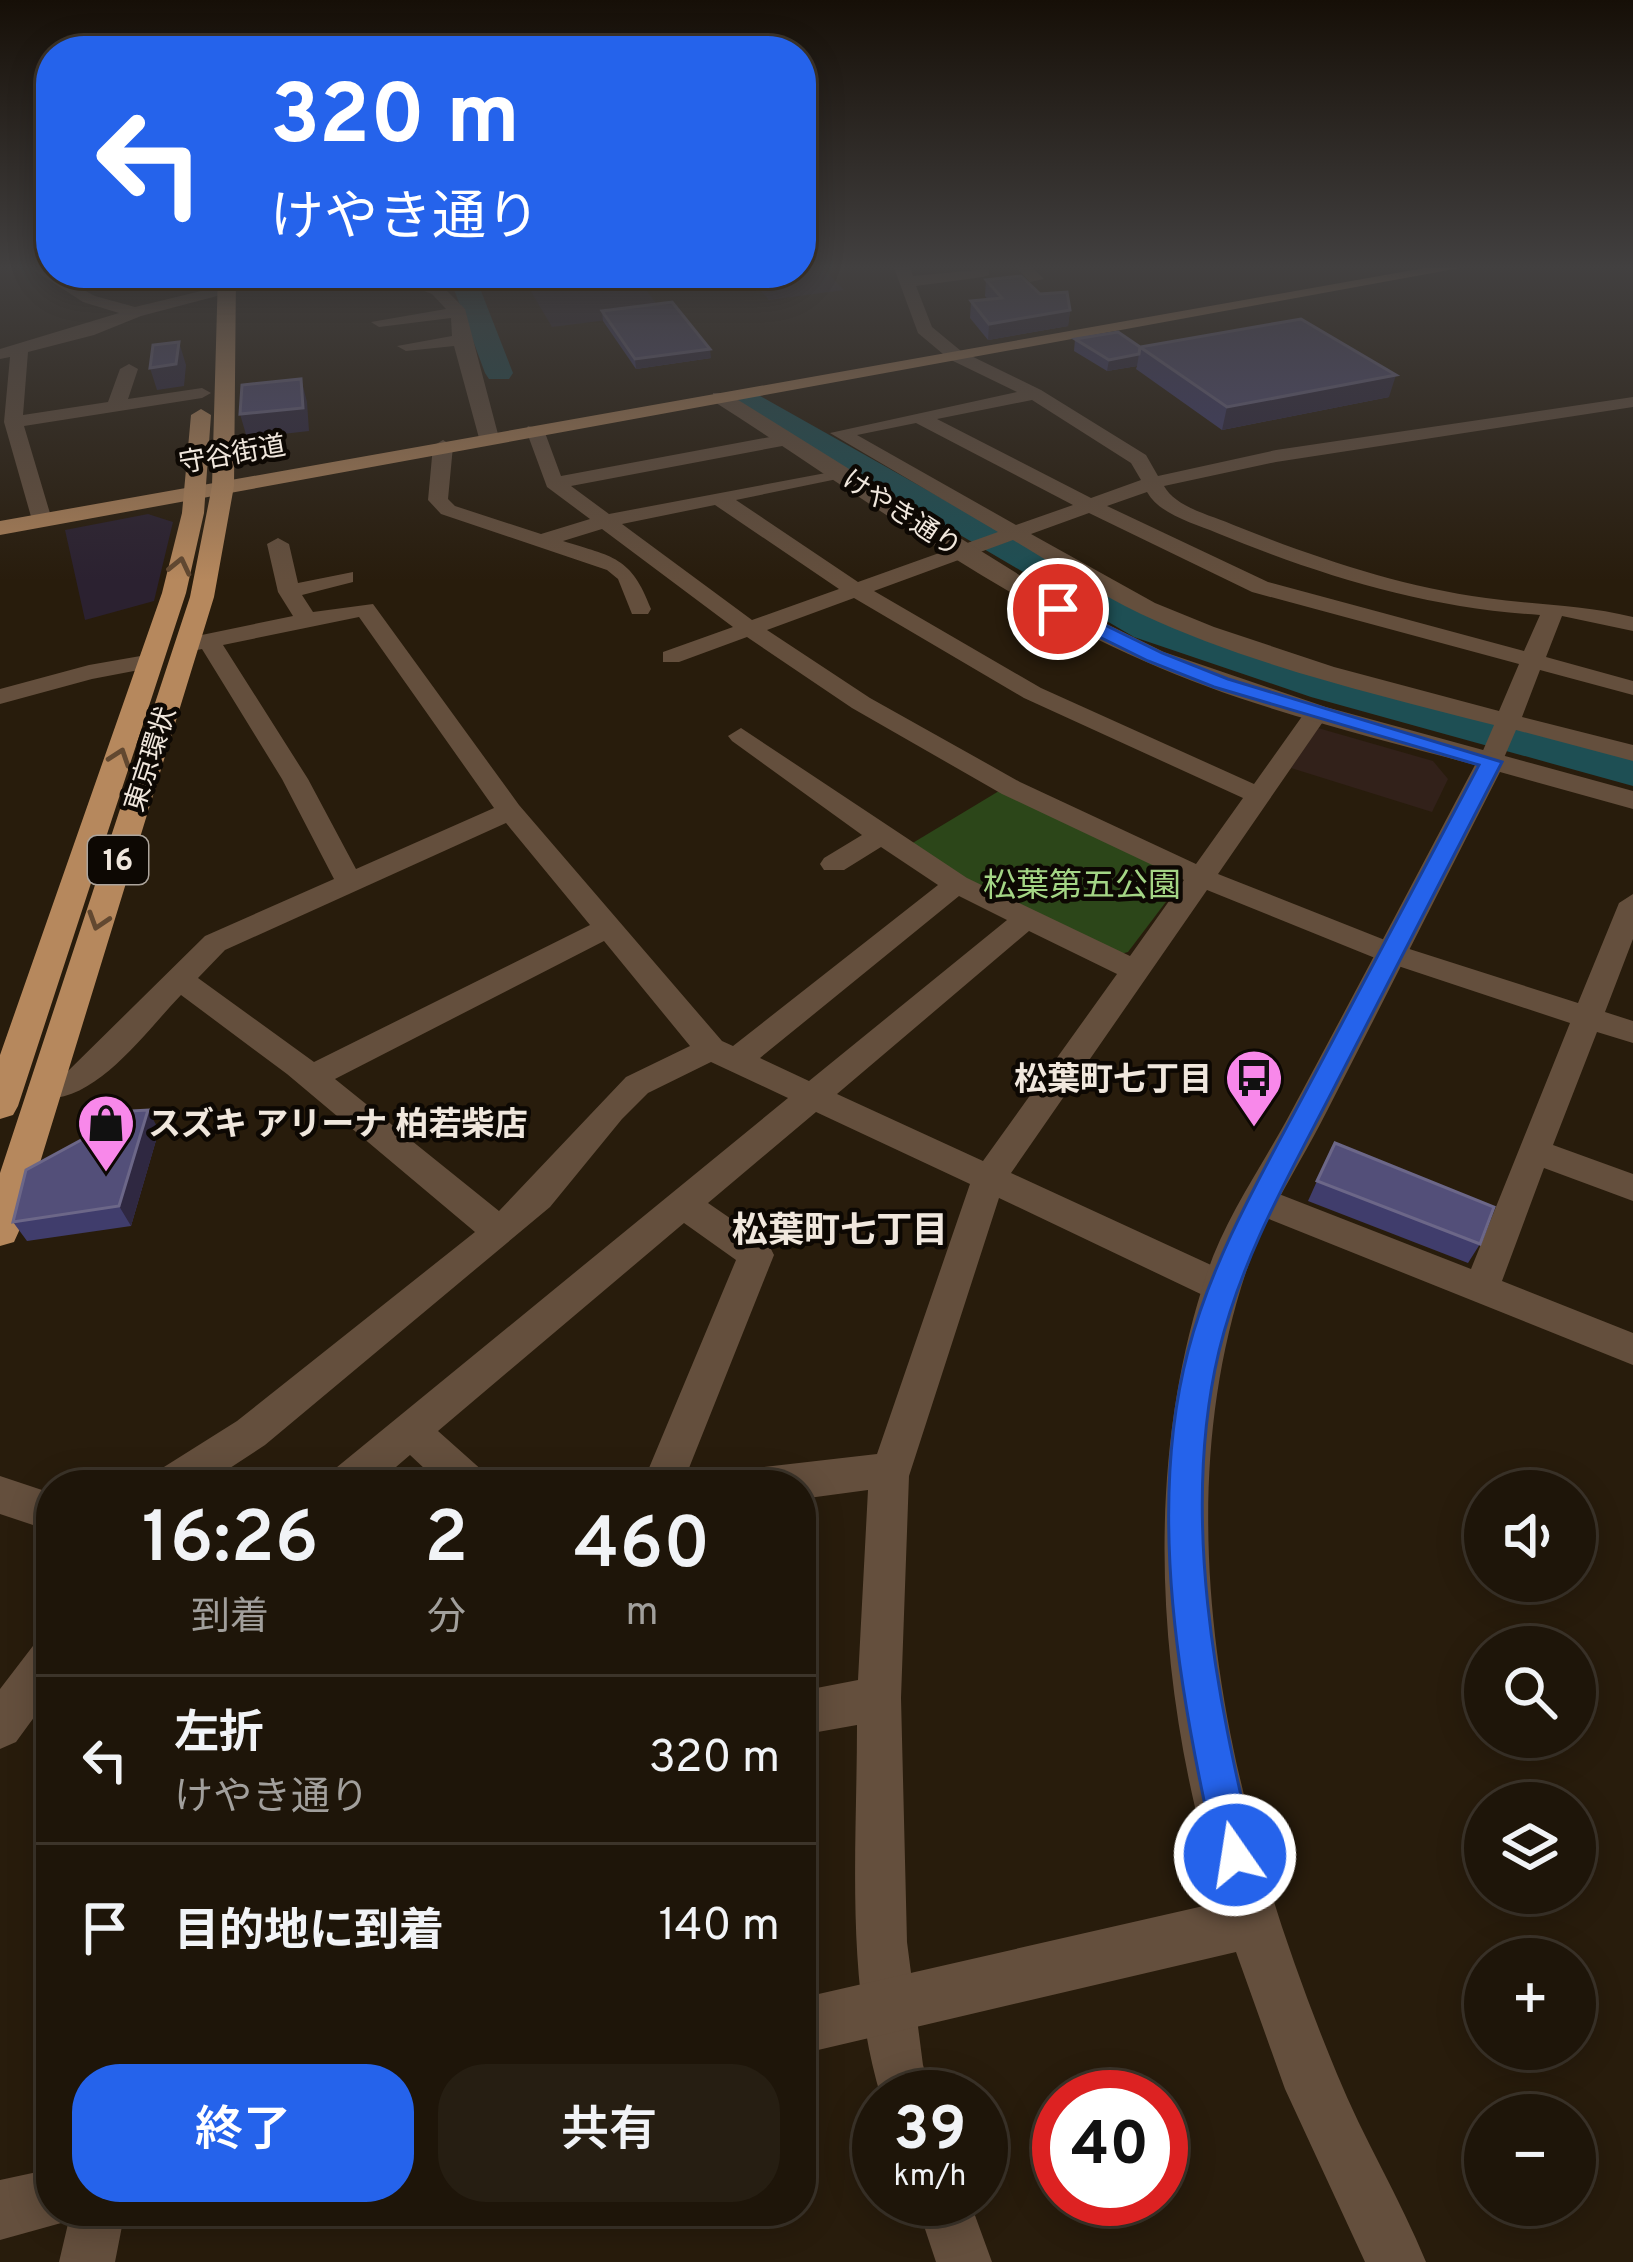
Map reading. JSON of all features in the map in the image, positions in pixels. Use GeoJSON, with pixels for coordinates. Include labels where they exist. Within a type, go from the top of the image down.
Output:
{"type":"FeatureCollection","features":[{"type":"Feature","properties":{"kind":"highway","name":"東京環状"},"geometry":{"type":"LineString","coordinates":[[0,1106],[210,489],[202,392],[206,371]]}},
{"type":"Feature","properties":{"kind":"highway","name":"東京環状"},"geometry":{"type":"LineString","coordinates":[[0,1231],[44,1088],[199,644],[216,371]]}},
{"type":"Feature","properties":{"kind":"main road","name":"守谷街道"},"geometry":{"type":"LineString","coordinates":[[0,528],[868,371]]}},
{"type":"Feature","properties":{"kind":"street"},"geometry":{"type":"LineString","coordinates":[[10,371],[13,422],[41,520]]}},
{"type":"Feature","properties":{"kind":"street"},"geometry":{"type":"LineString","coordinates":[[117,404],[128,371]]}},
{"type":"Feature","properties":{"kind":"street"},"geometry":{"type":"LineString","coordinates":[[470,371],[489,438]]}},
{"type":"Feature","properties":{"kind":"street"},"geometry":{"type":"LineString","coordinates":[[987,371],[1035,394],[1139,459],[1161,499],[1310,563],[1405,590],[1488,605],[1582,611],[1633,624]]}},
{"type":"Feature","properties":{"kind":"street"},"geometry":{"type":"LineString","coordinates":[[13,422],[202,392]]}},
{"type":"Feature","properties":{"kind":"street"},"geometry":{"type":"LineString","coordinates":[[1035,394],[839,433],[1147,608],[1190,627],[1501,740],[1633,753]]}},
{"type":"Feature","properties":{"kind":"street","name":"けやき通り"},"geometry":{"type":"LineString","coordinates":[[720,397],[960,551],[1100,632],[1221,683],[1317,713],[1501,740],[1633,800]]}},
{"type":"Feature","properties":{"kind":"street"},"geometry":{"type":"LineString","coordinates":[[671,657],[1152,483],[1276,456],[1633,402]]}},
{"type":"Feature","properties":{"kind":"street"},"geometry":{"type":"LineString","coordinates":[[919,417],[1159,542],[1260,587],[1633,688]]}},
{"type":"Feature","properties":{"kind":"street"},"geometry":{"type":"LineString","coordinates":[[535,430],[554,483],[749,628],[861,703],[1011,788],[1201,877],[1390,953],[1633,1032]]}},
{"type":"Feature","properties":{"kind":"street"},"geometry":{"type":"LineString","coordinates":[[554,483],[786,440]]}},
{"type":"Feature","properties":{"kind":"street"},"geometry":{"type":"LineString","coordinates":[[443,446],[438,500],[448,510],[615,566],[628,577],[640,609]]}},
{"type":"Feature","properties":{"kind":"street"},"geometry":{"type":"LineString","coordinates":[[543,540],[606,521],[840,473]]}},
{"type":"Feature","properties":{"kind":"street"},"geometry":{"type":"LineString","coordinates":[[719,498],[852,590],[1078,716],[1256,794]]}},
{"type":"Feature","properties":{"kind":"street"},"geometry":{"type":"LineString","coordinates":[[278,544],[290,592],[307,620]]}},
{"type":"Feature","properties":{"kind":"street"},"geometry":{"type":"LineString","coordinates":[[290,592],[345,577]]}},
{"type":"Feature","properties":{"kind":"street"},"geometry":{"type":"LineString","coordinates":[[347,880],[295,779],[199,644],[365,609],[510,811],[723,1055],[1222,1287]]}},
{"type":"Feature","properties":{"kind":"street"},"geometry":{"type":"LineString","coordinates":[[1396,2262],[1314,2088],[1255,1921],[1206,1731],[1187,1552],[1191,1442],[1203,1353],[1222,1287],[1261,1201],[1501,740],[1553,610]]}},
{"type":"Feature","properties":{"kind":"street"},"geometry":{"type":"LineString","coordinates":[[0,697],[89,672],[152,662]]}},
{"type":"Feature","properties":{"kind":"street"},"geometry":{"type":"LineString","coordinates":[[898,2070],[882,1942],[879,1698],[889,1476],[989,1178],[1317,713]]}},
{"type":"Feature","properties":{"kind":"street"},"geometry":{"type":"LineString","coordinates":[[741,736],[833,804],[957,884],[1133,970]]}},
{"type":"Feature","properties":{"kind":"street"},"geometry":{"type":"LineString","coordinates":[[44,1088],[75,1084],[215,943],[510,811]]}},
{"type":"Feature","properties":{"kind":"street"},"geometry":{"type":"LineString","coordinates":[[834,864],[884,833]]}},
{"type":"Feature","properties":{"kind":"street"},"geometry":{"type":"LineString","coordinates":[[193,1470],[251,1433],[499,1231],[538,1197],[610,1110],[638,1085],[723,1055],[957,884]]}},
{"type":"Feature","properties":{"kind":"street"},"geometry":{"type":"LineString","coordinates":[[1480,1289],[1632,908]]}},
{"type":"Feature","properties":{"kind":"street"},"geometry":{"type":"LineString","coordinates":[[363,1470],[1027,918]]}},
{"type":"Feature","properties":{"kind":"street"},"geometry":{"type":"LineString","coordinates":[[312,1077],[611,926]]}},
{"type":"Feature","properties":{"kind":"street"},"geometry":{"type":"LineString","coordinates":[[179,979],[312,1077],[499,1231]]}},
{"type":"Feature","properties":{"kind":"street"},"geometry":{"type":"LineString","coordinates":[[1534,1151],[1633,1188]]}},
{"type":"Feature","properties":{"kind":"street"},"geometry":{"type":"LineString","coordinates":[[1261,1201],[1633,1349]]}},
{"type":"Feature","properties":{"kind":"street"},"geometry":{"type":"LineString","coordinates":[[668,1470],[756,1255],[684,1204]]}},
{"type":"Feature","properties":{"kind":"street"},"geometry":{"type":"LineString","coordinates":[[411,1431],[454,1470]]}},
{"type":"Feature","properties":{"kind":"street"},"geometry":{"type":"LineString","coordinates":[[816,1479],[873,1472],[889,1476]]}},
{"type":"Feature","properties":{"kind":"street"},"geometry":{"type":"LineString","coordinates":[[0,1495],[36,1508]]}},
{"type":"Feature","properties":{"kind":"street"},"geometry":{"type":"LineString","coordinates":[[0,1726],[36,1677]]}},
{"type":"Feature","properties":{"kind":"street"},"geometry":{"type":"LineString","coordinates":[[816,1710],[879,1698]]}},
{"type":"Feature","properties":{"kind":"street"},"geometry":{"type":"LineString","coordinates":[[816,2023],[1255,1921]]}},
{"type":"Feature","properties":{"kind":"street"},"geometry":{"type":"LineString","coordinates":[[0,2210],[36,2202]]}},
{"type":"Feature","properties":{"kind":"street"},"geometry":{"type":"LineString","coordinates":[[87,2262],[95,2226]]}},
{"type":"Feature","properties":{"kind":"street"},"geometry":{"type":"LineString","coordinates":[[951,2226],[964,2262]]}},
{"type":"Feature","properties":{"kind":"shaded area"},"geometry":{"type":"Polygon","coordinates":[[[148,514],[173,522],[154,601],[85,620],[65,530],[148,514]]]}},
{"type":"Feature","properties":{"kind":"shaded area"},"geometry":{"type":"Polygon","coordinates":[[[1318,728],[1433,761],[1448,779],[1432,812],[1291,768],[1318,728]]]}},
{"type":"Feature","properties":{"kind":"green space","name":"松葉第五公園"},"geometry":{"type":"Polygon","coordinates":[[[999,791],[1175,874],[1181,882],[1128,952],[1117,955],[956,876],[911,844],[999,791]]]}},
{"type":"Feature","properties":{"kind":"building"},"geometry":{"type":"Polygon","coordinates":[[[1174,371],[1388,371],[1396,375],[1227,407],[1174,371]]]}},
{"type":"Feature","properties":{"kind":"building"},"geometry":{"type":"Polygon","coordinates":[[[301,379],[303,408],[240,414],[242,385],[301,379]]]}},
{"type":"Feature","properties":{"kind":"building"},"geometry":{"type":"Polygon","coordinates":[[[148,1110],[119,1206],[13,1222],[26,1170],[83,1139],[93,1113],[148,1110]]]}},
{"type":"Feature","properties":{"kind":"building"},"geometry":{"type":"Polygon","coordinates":[[[1335,1143],[1494,1207],[1480,1244],[1317,1181],[1335,1143]]]}},
{"type":"Feature","properties":{"kind":"waterway"},"geometry":{"type":"LineString","coordinates":[[753,401],[1147,629],[1325,689],[1633,773]]}},
{"type":"Feature","properties":{"kind":"place","name":"松葉町七丁目"},"geometry":{"type":"Point","coordinates":[1254,1129]}},
{"type":"Feature","properties":{"kind":"place","name":"スズキ アリーナ 柏若柴店"},"geometry":{"type":"Point","coordinates":[106,1174]}},
{"type":"Feature","properties":{"kind":"district","name":"松葉町七丁目"},"geometry":{"type":"Point","coordinates":[840,1229]}},
{"type":"Feature","properties":{"kind":"route"},"geometry":{"type":"LineString","coordinates":[[1058,609],[1155,657],[1221,683],[1491,762],[1239,1245],[1203,1353],[1189,1464],[1187,1552],[1206,1731],[1235,1855]]}}]}
